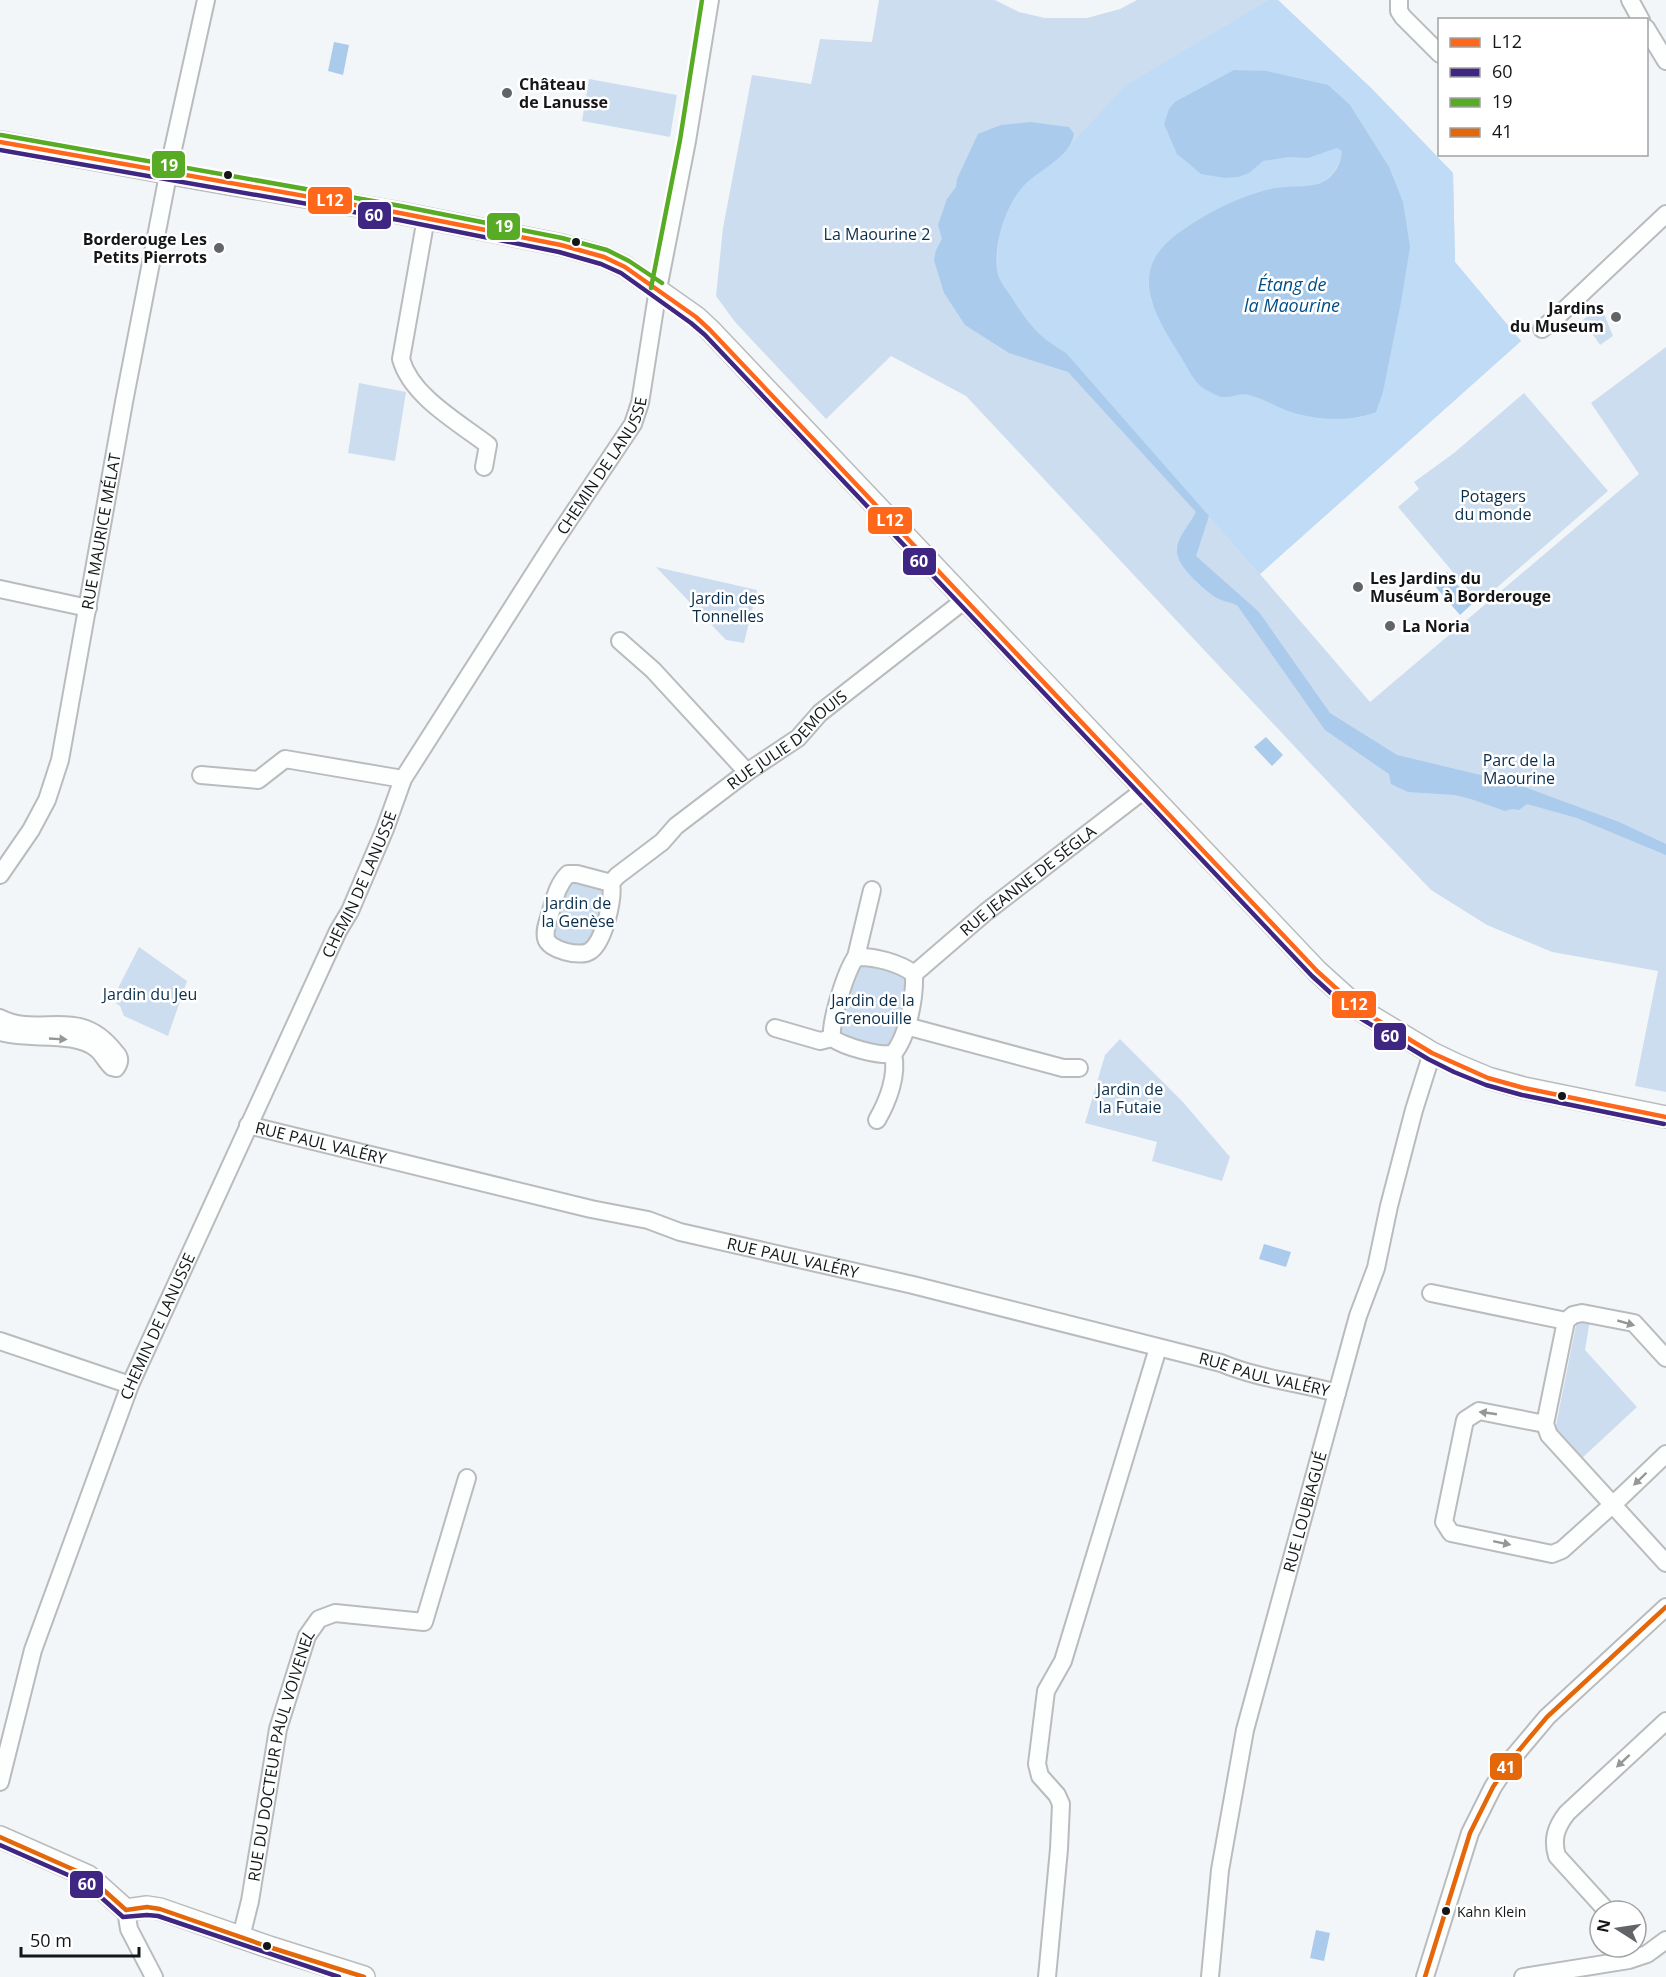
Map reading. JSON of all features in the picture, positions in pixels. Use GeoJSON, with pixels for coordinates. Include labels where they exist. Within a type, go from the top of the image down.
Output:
{"type":"FeatureCollection","features":[{"type":"Feature","properties":{"kind":"street","name":"RUE MAURICE MÉLAT"},"geometry":{"type":"LineString","coordinates":[[0,875],[32,830],[47,800],[60,760],[124,402],[168,174],[206,0]]}},
{"type":"Feature","properties":{"kind":"street","name":"CHEMIN DE LANUSSE"},"geometry":{"type":"LineString","coordinates":[[0,1782],[33,1650],[130,1385],[338,931],[350,911],[385,829],[403,779],[554,542],[633,424],[640,403],[710,0]]}},
{"type":"Feature","properties":{"kind":"street"},"geometry":{"type":"LineString","coordinates":[[1399,0],[1403,17],[1438,52]]}},
{"type":"Feature","properties":{"kind":"street"},"geometry":{"type":"LineString","coordinates":[[1630,0],[1640,18]]}},
{"type":"Feature","properties":{"kind":"street"},"geometry":{"type":"LineString","coordinates":[[1648,30],[1666,61]]}},
{"type":"Feature","properties":{"kind":"street"},"geometry":{"type":"LineString","coordinates":[[0,142],[168,174],[426,218],[561,245],[604,257],[625,267],[658,289],[710,330],[1144,790],[1328,982],[1359,1009],[1432,1053],[1488,1078],[1524,1088],[1666,1117]]}},
{"type":"Feature","properties":{"kind":"street"},"geometry":{"type":"LineString","coordinates":[[1542,329],[1666,214]]}},
{"type":"Feature","properties":{"kind":"street"},"geometry":{"type":"LineString","coordinates":[[426,218],[401,358],[404,371],[420,394],[488,445],[484,466]]}},
{"type":"Feature","properties":{"kind":"street"},"geometry":{"type":"LineString","coordinates":[[0,589],[88,608]]}},
{"type":"Feature","properties":{"kind":"street","name":"RUE JULIE DEMOUIS"},"geometry":{"type":"LineString","coordinates":[[611,883],[662,842],[676,826],[747,772],[798,738],[820,713],[966,599]]}},
{"type":"Feature","properties":{"kind":"street"},"geometry":{"type":"LineString","coordinates":[[620,641],[653,670],[747,772]]}},
{"type":"Feature","properties":{"kind":"street"},"geometry":{"type":"LineString","coordinates":[[201,775],[258,780],[285,759],[403,779]]}},
{"type":"Feature","properties":{"kind":"street","name":"RUE JEANNE DE SÉGLA"},"geometry":{"type":"LineString","coordinates":[[914,974],[986,912],[1144,790]]}},
{"type":"Feature","properties":{"kind":"street"},"geometry":{"type":"LineString","coordinates":[[568,874],[577,874],[611,883],[613,895],[598,944],[589,952],[580,955],[551,946],[546,939],[546,927],[560,882],[568,874]]}},
{"type":"Feature","properties":{"kind":"street"},"geometry":{"type":"LineString","coordinates":[[832,1038],[831,1029],[850,966],[856,957],[872,890]]}},
{"type":"Feature","properties":{"kind":"street"},"geometry":{"type":"LineString","coordinates":[[775,1028],[820,1041],[832,1038],[840,1043],[885,1055],[893,1054],[899,1046],[906,1026],[915,987],[914,974],[906,968],[866,957],[856,957]]}},
{"type":"Feature","properties":{"kind":"street"},"geometry":{"type":"LineString","coordinates":[[0,1018],[22,1024],[83,1027],[108,1043],[120,1058],[120,1063],[117,1068],[112,1068],[97,1049],[80,1040],[13,1036],[0,1032]]}},
{"type":"Feature","properties":{"kind":"street"},"geometry":{"type":"LineString","coordinates":[[906,1026],[1063,1068],[1079,1068]]}},
{"type":"Feature","properties":{"kind":"street","name":"RUE LOUBIAGUÉ"},"geometry":{"type":"LineString","coordinates":[[1210,1977],[1220,1870],[1245,1730],[1358,1316],[1376,1268],[1409,1131],[1432,1053]]}},
{"type":"Feature","properties":{"kind":"street"},"geometry":{"type":"LineString","coordinates":[[878,1120],[884,1109],[896,1067],[893,1054]]}},
{"type":"Feature","properties":{"kind":"street","name":"RUE PAUL VALÉRY"},"geometry":{"type":"LineString","coordinates":[[248,1125],[580,1206],[648,1220],[680,1232],[913,1285],[1221,1363],[1242,1372],[1284,1382],[1302,1383],[1337,1393]]}},
{"type":"Feature","properties":{"kind":"street"},"geometry":{"type":"LineString","coordinates":[[1431,1293],[1570,1318],[1582,1313],[1634,1323],[1666,1358]]}},
{"type":"Feature","properties":{"kind":"street"},"geometry":{"type":"LineString","coordinates":[[1570,1318],[1545,1424],[1549,1435],[1666,1563]]}},
{"type":"Feature","properties":{"kind":"street"},"geometry":{"type":"LineString","coordinates":[[0,1341],[130,1385]]}},
{"type":"Feature","properties":{"kind":"street"},"geometry":{"type":"LineString","coordinates":[[1047,1977],[1061,1804],[1057,1795],[1040,1776],[1036,1764],[1046,1691],[1063,1662],[1158,1348]]}},
{"type":"Feature","properties":{"kind":"street"},"geometry":{"type":"LineString","coordinates":[[1545,1424],[1479,1410],[1465,1420],[1444,1521],[1451,1533],[1552,1554],[1562,1550],[1666,1454]]}},
{"type":"Feature","properties":{"kind":"street","name":"RUE DU DOCTEUR PAUL VOIVENEL"},"geometry":{"type":"LineString","coordinates":[[241,1937],[250,1901],[278,1729],[307,1636],[319,1619],[335,1613],[424,1622],[467,1478]]}},
{"type":"Feature","properties":{"kind":"street"},"geometry":{"type":"LineString","coordinates":[[1425,1977],[1470,1833],[1493,1787],[1510,1761],[1547,1717],[1666,1607]]}},
{"type":"Feature","properties":{"kind":"street"},"geometry":{"type":"LineString","coordinates":[[1596,1899],[1557,1856],[1553,1845],[1555,1833],[1567,1813],[1666,1721]]}},
{"type":"Feature","properties":{"kind":"street"},"geometry":{"type":"LineString","coordinates":[[0,1837],[88,1876],[126,1910],[129,1929],[154,1977]]}},
{"type":"Feature","properties":{"kind":"street"},"geometry":{"type":"LineString","coordinates":[[126,1910],[147,1907],[160,1909],[364,1977]]}},
{"type":"Feature","properties":{"kind":"street"},"geometry":{"type":"LineString","coordinates":[[1648,1953],[1666,1940]]}},
{"type":"Feature","properties":{"kind":"street"},"geometry":{"type":"LineString","coordinates":[[1523,1977],[1605,1959]]}},
{"type":"Feature","properties":{"kind":"green space","name":"Parc de la Maourine"},"geometry":{"type":"Polygon","coordinates":[[[879,0],[995,0],[1019,12],[1045,18],[1087,18],[1120,9],[1137,0],[1278,0],[1372,89],[1453,173],[1455,262],[1521,341],[1260,574],[1370,702],[1639,474],[1591,403],[1666,347],[1666,1092],[1635,1086],[1658,971],[1552,952],[1487,925],[1431,890],[966,396],[891,356],[826,419],[735,322],[716,296],[723,228],[752,75],[811,84],[820,39],[872,42],[879,0]]]}},
{"type":"Feature","properties":{"kind":"green space"},"geometry":{"type":"Polygon","coordinates":[[[589,79],[677,95],[670,137],[582,121],[589,79]]]}},
{"type":"Feature","properties":{"kind":"green space"},"geometry":{"type":"Polygon","coordinates":[[[1600,304],[1613,336],[1600,345],[1583,320],[1600,304]]]}},
{"type":"Feature","properties":{"kind":"green space"},"geometry":{"type":"Polygon","coordinates":[[[359,383],[406,392],[395,461],[348,453],[359,383]]]}},
{"type":"Feature","properties":{"kind":"green space","name":"Potagers du monde"},"geometry":{"type":"Polygon","coordinates":[[[1524,393],[1608,491],[1479,603],[1398,507],[1419,489],[1414,482],[1454,453],[1524,393]]]}},
{"type":"Feature","properties":{"kind":"green space","name":"Jardin des Tonnelles"},"geometry":{"type":"Polygon","coordinates":[[[656,567],[757,590],[744,643],[726,640],[656,567]]]}},
{"type":"Feature","properties":{"kind":"green space","name":"Jardin de la Genèse"},"geometry":{"type":"Polygon","coordinates":[[[571,881],[596,885],[602,890],[605,898],[591,940],[581,947],[556,942],[551,926],[563,889],[571,881]]]}},
{"type":"Feature","properties":{"kind":"green space","name":"Jardin du Jeu"},"geometry":{"type":"Polygon","coordinates":[[[139,947],[187,981],[168,1036],[124,1016],[120,1006],[112,1000],[139,947]]]}},
{"type":"Feature","properties":{"kind":"green space","name":"Jardin de la Grenouille"},"geometry":{"type":"Polygon","coordinates":[[[864,964],[884,967],[896,972],[909,985],[895,1041],[882,1048],[866,1046],[837,1032],[854,970],[864,964]]]}},
{"type":"Feature","properties":{"kind":"green space","name":"Jardin de la Futaie"},"geometry":{"type":"Polygon","coordinates":[[[1120,1039],[1182,1101],[1230,1157],[1222,1181],[1152,1161],[1157,1142],[1085,1123],[1105,1055],[1120,1039]]]}},
{"type":"Feature","properties":{"kind":"green space"},"geometry":{"type":"Polygon","coordinates":[[[1577,1320],[1590,1320],[1585,1350],[1637,1407],[1580,1460],[1555,1430],[1577,1320]]]}},
{"type":"Feature","properties":{"kind":"shaded area"},"geometry":{"type":"Polygon","coordinates":[[[1269,0],[1278,0],[1372,89],[1453,173],[1455,262],[1521,341],[1260,574],[1067,354],[1034,328],[998,276],[1001,228],[1012,202],[1030,180],[1053,164],[1125,86],[1269,0]],[[1234,70],[1169,109],[1164,124],[1169,137],[1249,173],[1263,161],[1289,157],[1308,158],[1337,148],[1342,150],[1342,159],[1326,180],[1310,186],[1279,188],[1254,193],[1204,217],[1148,280],[1150,299],[1159,317],[1222,397],[1246,394],[1315,417],[1361,418],[1376,412],[1383,392],[1390,351],[1389,167],[1350,105],[1292,77],[1267,71],[1234,70]]]}},
{"type":"Feature","properties":{"kind":"water"},"geometry":{"type":"Polygon","coordinates":[[[334,42],[349,45],[343,75],[328,71],[334,42]]]}},
{"type":"Feature","properties":{"kind":"water","name":"Étang de la Maourine"},"geometry":{"type":"Polygon","coordinates":[[[1234,70],[1267,71],[1328,85],[1350,105],[1389,167],[1403,202],[1410,247],[1383,392],[1376,412],[1354,418],[1317,418],[1294,413],[1249,395],[1222,397],[1215,394],[1202,387],[1193,377],[1156,313],[1149,283],[1151,268],[1157,254],[1170,240],[1206,215],[1249,195],[1276,188],[1307,186],[1325,181],[1335,172],[1341,159],[1342,151],[1337,148],[1308,158],[1289,157],[1263,161],[1249,173],[1238,177],[1225,178],[1201,174],[1177,154],[1164,124],[1169,109],[1175,102],[1234,70]]]}},
{"type":"Feature","properties":{"kind":"water"},"geometry":{"type":"Polygon","coordinates":[[[1030,122],[1069,127],[1074,134],[1066,151],[1027,182],[1009,207],[998,242],[997,265],[1000,280],[1034,328],[1066,353],[1209,516],[1196,556],[1259,612],[1330,713],[1397,755],[1514,783],[1619,822],[1666,844],[1666,855],[1577,818],[1527,804],[1519,810],[1505,811],[1455,795],[1408,792],[1391,784],[1389,774],[1325,730],[1237,605],[1215,597],[1185,570],[1177,550],[1181,535],[1196,512],[1068,372],[1009,353],[965,325],[944,293],[934,260],[942,239],[938,225],[947,199],[956,187],[957,179],[978,134],[1001,125],[1030,122]]]}},
{"type":"Feature","properties":{"kind":"water"},"geometry":{"type":"Polygon","coordinates":[[[1447,572],[1473,603],[1460,615],[1433,584],[1447,572]]]}},
{"type":"Feature","properties":{"kind":"water"},"geometry":{"type":"Polygon","coordinates":[[[1266,737],[1283,755],[1272,766],[1254,747],[1266,737]]]}},
{"type":"Feature","properties":{"kind":"water"},"geometry":{"type":"Polygon","coordinates":[[[1264,1244],[1291,1252],[1286,1267],[1259,1259],[1264,1244]]]}},
{"type":"Feature","properties":{"kind":"water"},"geometry":{"type":"Polygon","coordinates":[[[1316,1930],[1330,1933],[1324,1961],[1310,1958],[1316,1930]]]}},
{"type":"Feature","properties":{"kind":"transit line","name":"19"},"geometry":{"type":"LineString","coordinates":[[651,288],[680,140],[702,0]]}},
{"type":"Feature","properties":{"kind":"transit line","name":"19"},"geometry":{"type":"LineString","coordinates":[[1,135],[401,206],[562,238],[607,250],[629,261],[662,283]]}},
{"type":"Feature","properties":{"kind":"transit line","name":"L12"},"geometry":{"type":"LineString","coordinates":[[0,142],[400,213],[561,245],[604,257],[625,267],[696,317],[710,330],[1317,971],[1359,1009],[1432,1053],[1488,1078],[1524,1088],[1666,1117]]}},
{"type":"Feature","properties":{"kind":"transit line","name":"60"},"geometry":{"type":"LineString","coordinates":[[0,150],[399,220],[559,252],[601,264],[621,273],[705,335],[1312,976],[1355,1015],[1428,1059],[1486,1085],[1522,1095],[1664,1124]]}},
{"type":"Feature","properties":{"kind":"transit line","name":"41"},"geometry":{"type":"LineString","coordinates":[[1425,1977],[1470,1833],[1493,1787],[1510,1761],[1547,1717],[1666,1607]]}},
{"type":"Feature","properties":{"kind":"transit line","name":"41"},"geometry":{"type":"LineString","coordinates":[[0,1837],[88,1876],[126,1910],[147,1907],[160,1909],[364,1977]]}},
{"type":"Feature","properties":{"kind":"transit line","name":"60"},"geometry":{"type":"LineString","coordinates":[[0,1845],[84,1882],[123,1917],[158,1916],[339,1977]]}},
{"type":"Feature","properties":{"kind":"place","name":"Château de Lanusse"},"geometry":{"type":"Point","coordinates":[507,93]}},
{"type":"Feature","properties":{"kind":"place","name":"Borderouge Les Petits Pierrots"},"geometry":{"type":"Point","coordinates":[219,248]}},
{"type":"Feature","properties":{"kind":"place","name":"Jardins du Museum"},"geometry":{"type":"Point","coordinates":[1616,317]}},
{"type":"Feature","properties":{"kind":"place","name":"Les Jardins du Muséum à Borderouge"},"geometry":{"type":"Point","coordinates":[1358,587]}},
{"type":"Feature","properties":{"kind":"place","name":"La Noria"},"geometry":{"type":"Point","coordinates":[1390,626]}},
{"type":"Feature","properties":{"kind":"place","name":"Kahn Klein"},"geometry":{"type":"Point","coordinates":[1446,1911]}},
{"type":"Feature","properties":{"kind":"park label","name":"La Maourine 2"},"geometry":{"type":"Point","coordinates":[877,234]}}]}
